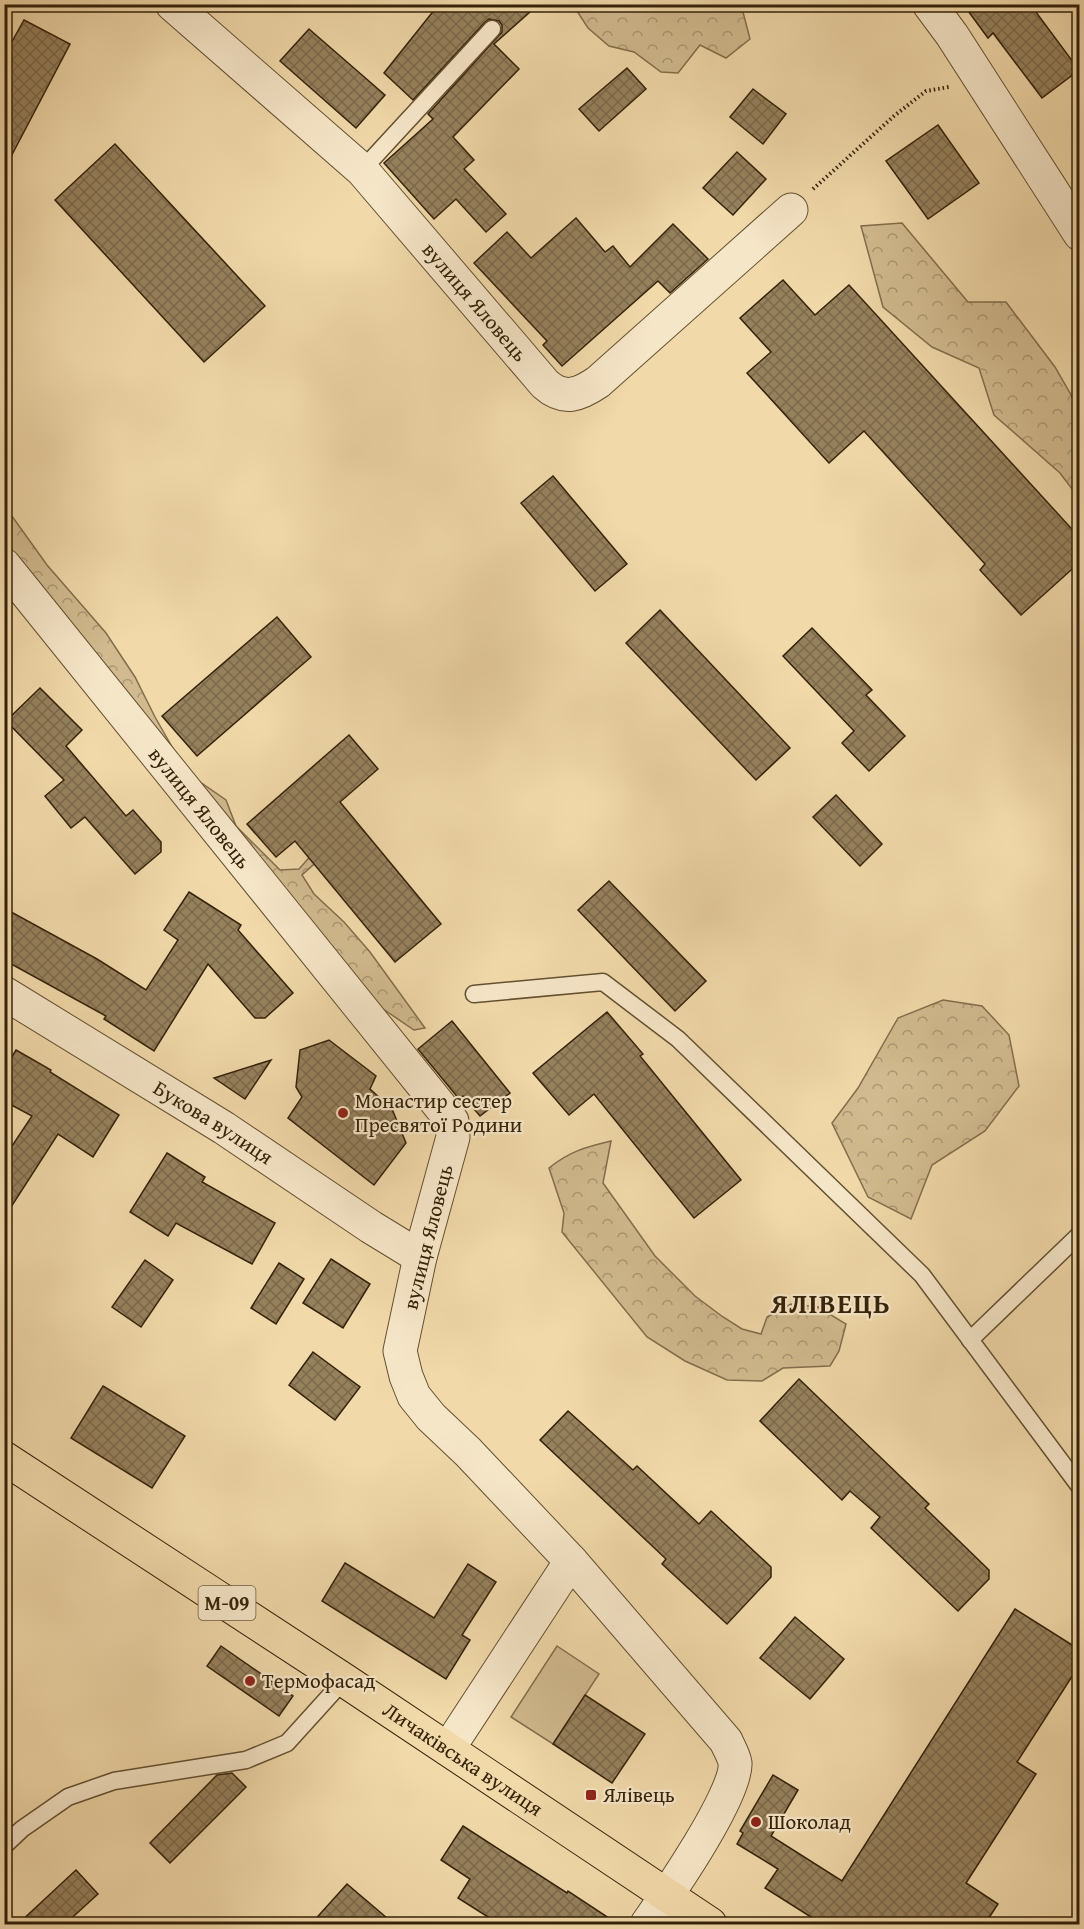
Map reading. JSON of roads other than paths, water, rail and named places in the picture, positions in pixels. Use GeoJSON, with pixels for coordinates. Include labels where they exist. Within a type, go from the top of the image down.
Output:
{"type":"FeatureCollection","features":[{"type":"Feature","properties":{"kind":"main road","name":"Личаківська вулиця"},"geometry":{"type":"LineString","coordinates":[[4,1458],[344,1680],[710,1924]]}},
{"type":"Feature","properties":{"kind":"street","name":"вулиця Яловець"},"geometry":{"type":"LineString","coordinates":[[172,4],[362,170],[554,392],[570,395],[584,392],[598,382],[791,210]]}},
{"type":"Feature","properties":{"kind":"street"},"geometry":{"type":"LineString","coordinates":[[929,4],[952,35],[1080,234]]}},
{"type":"Feature","properties":{"kind":"street","name":"вулиця Яловець"},"geometry":{"type":"LineString","coordinates":[[4,565],[452,1121],[453,1137],[420,1257],[400,1351],[414,1396],[431,1417],[468,1452],[570,1562],[726,1741],[735,1762],[731,1786],[691,1858],[647,1924]]}},
{"type":"Feature","properties":{"kind":"street","name":"Букова вулиця"},"geometry":{"type":"LineString","coordinates":[[4,993],[224,1128],[371,1227],[420,1257]]}},
{"type":"Feature","properties":{"kind":"street"},"geometry":{"type":"LineString","coordinates":[[448,1749],[570,1562]]}},
{"type":"Feature","properties":{"kind":"lane"},"geometry":{"type":"LineString","coordinates":[[362,170],[492,29]]}},
{"type":"Feature","properties":{"kind":"lane"},"geometry":{"type":"LineString","coordinates":[[474,994],[603,982],[678,1040],[922,1275],[1080,1487]]}},
{"type":"Feature","properties":{"kind":"lane"},"geometry":{"type":"LineString","coordinates":[[970,1340],[1080,1234]]}},
{"type":"Feature","properties":{"kind":"lane"},"geometry":{"type":"LineString","coordinates":[[4,1846],[22,1829],[68,1797],[114,1781],[246,1760],[287,1743],[344,1680]]}},
{"type":"Feature","properties":{"kind":"place","name":"Монастир сестер Пресвятої Родини"},"geometry":{"type":"Point","coordinates":[343,1113]}},
{"type":"Feature","properties":{"kind":"place","name":"Термофасад"},"geometry":{"type":"Point","coordinates":[250,1681]}},
{"type":"Feature","properties":{"kind":"place","name":"Ялівець"},"geometry":{"type":"Point","coordinates":[591,1795]}},
{"type":"Feature","properties":{"kind":"place","name":"Шоколад"},"geometry":{"type":"Point","coordinates":[756,1822]}},
{"type":"Feature","properties":{"kind":"district","name":"ЯЛІВЕЦЬ"},"geometry":{"type":"Point","coordinates":[831,1304]}}]}
